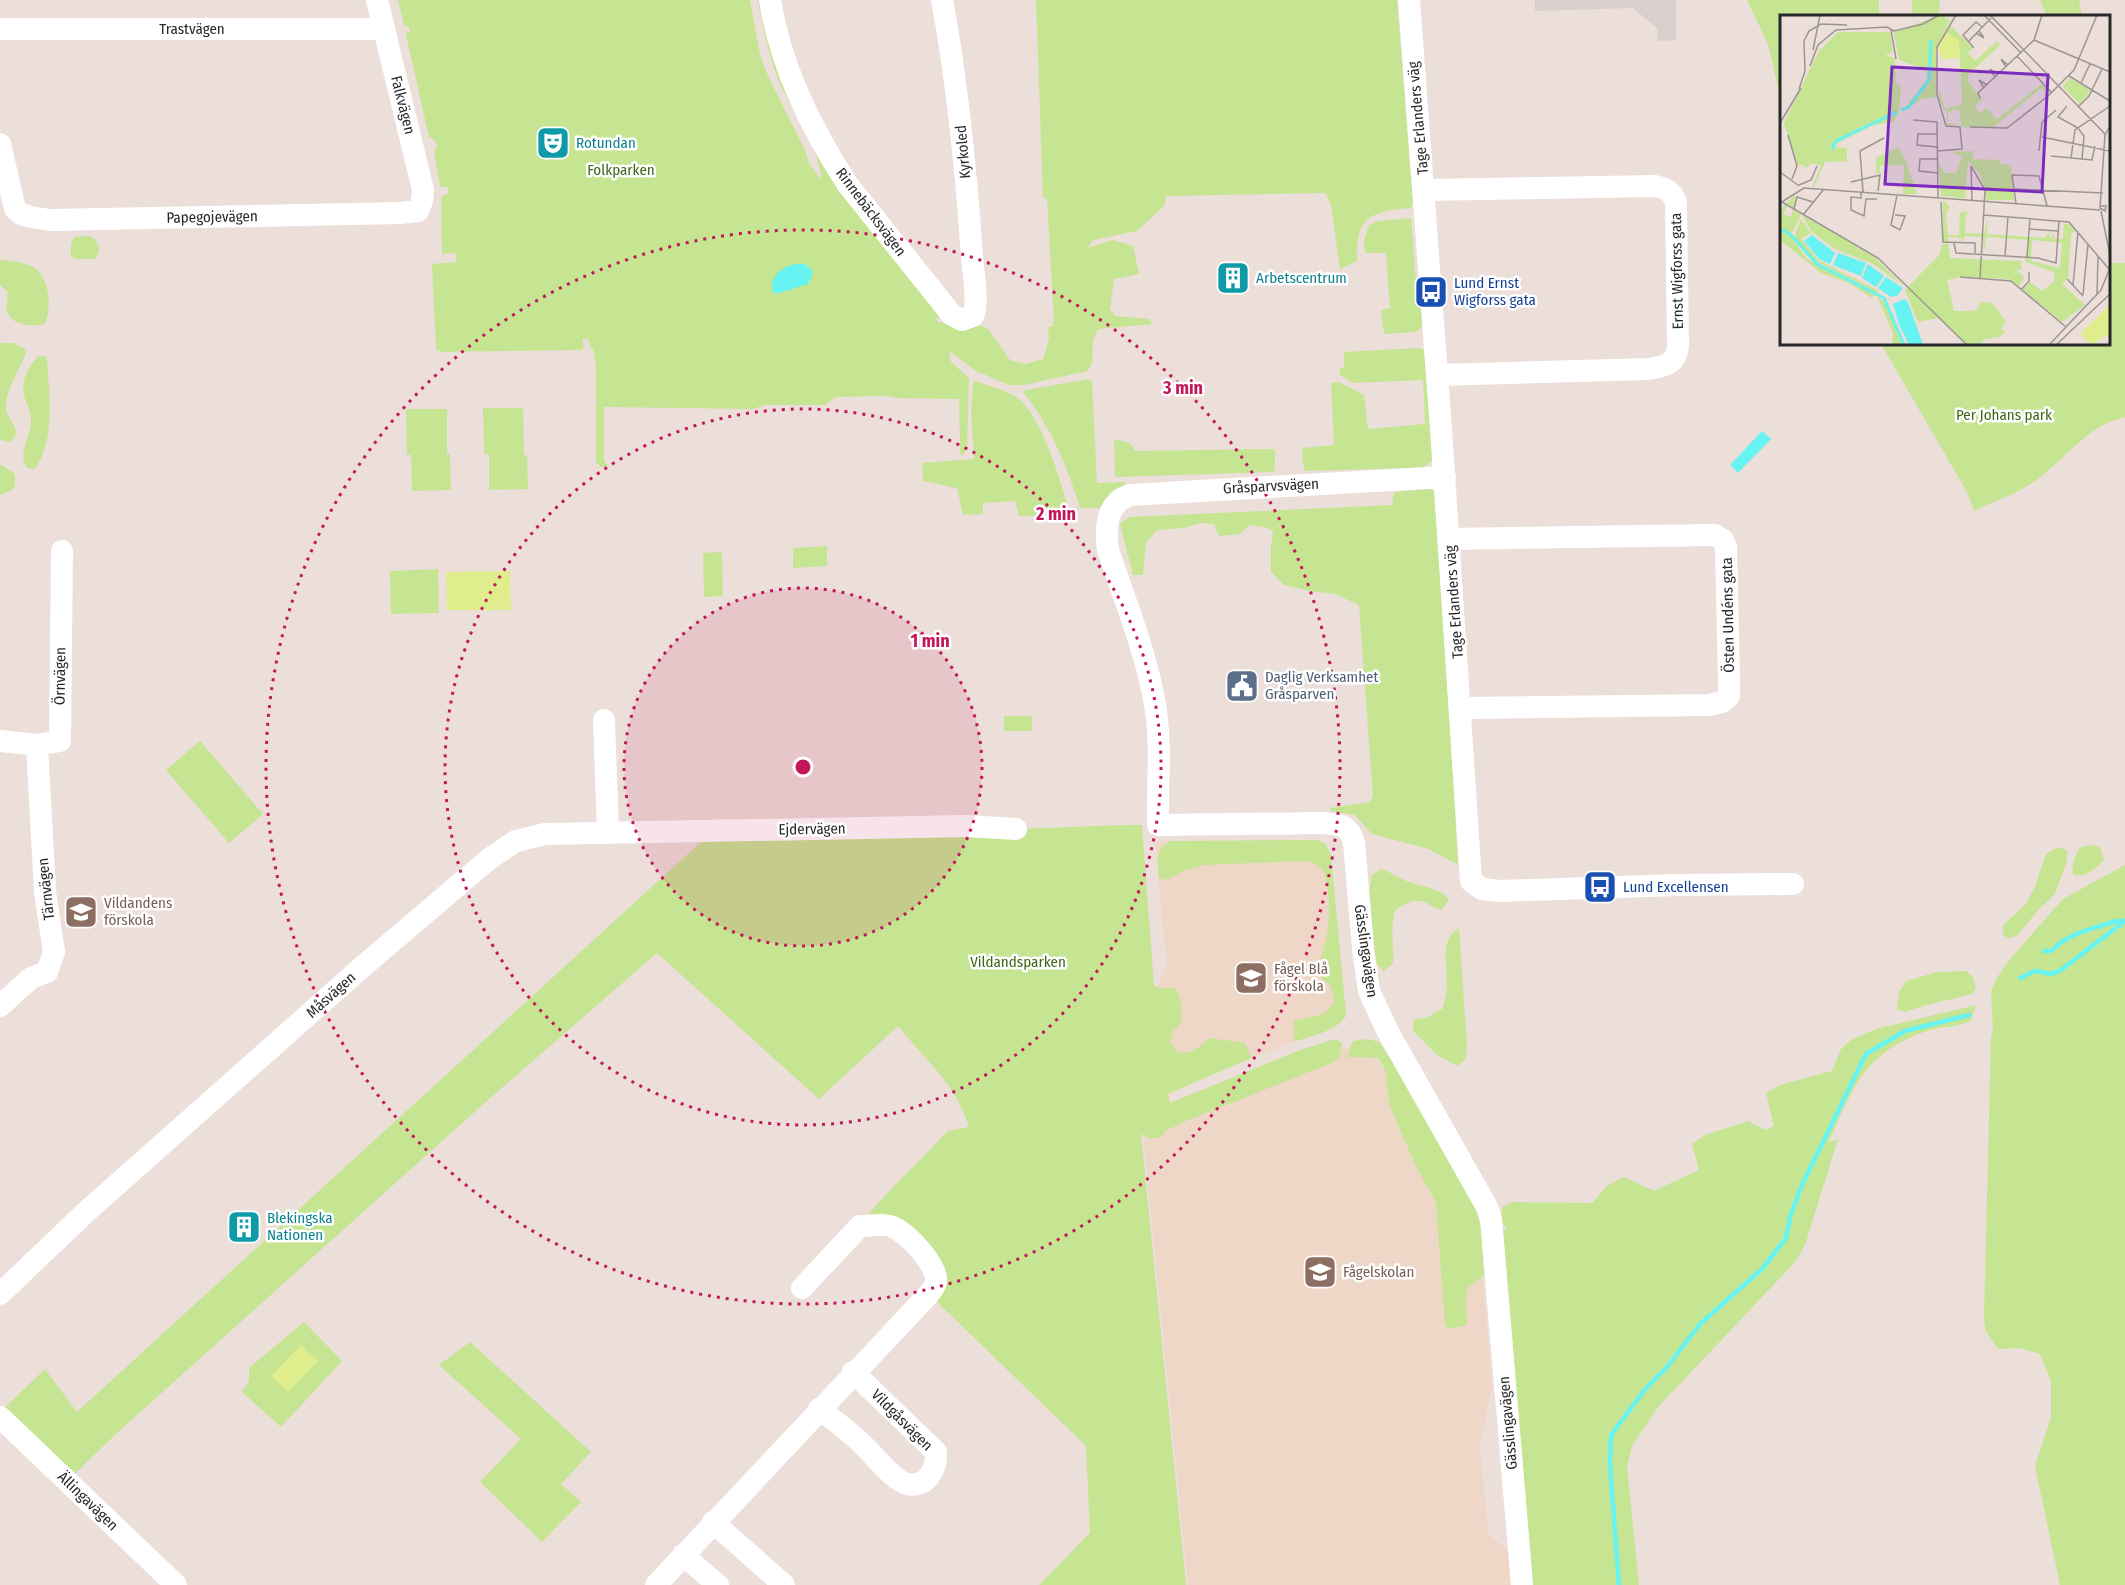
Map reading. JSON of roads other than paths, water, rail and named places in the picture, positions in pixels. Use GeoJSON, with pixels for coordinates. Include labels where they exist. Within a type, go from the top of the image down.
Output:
{"type":"FeatureCollection","features":[{"type":"Feature","properties":{"kind":"street","name":"Falkvägen"},"geometry":{"type":"LineString","coordinates":[[377,0],[423,190],[418,211]]}},
{"type":"Feature","properties":{"kind":"street","name":"Rinnebäcksvägen"},"geometry":{"type":"LineString","coordinates":[[770,0],[776,33],[798,91],[823,144],[848,185],[952,315],[962,320],[969,319],[975,311],[975,304]]}},
{"type":"Feature","properties":{"kind":"street","name":"Kyrkoled"},"geometry":{"type":"LineString","coordinates":[[942,0],[957,93],[969,206],[975,304]]}},
{"type":"Feature","properties":{"kind":"street","name":"Tage Erlanders väg"},"geometry":{"type":"LineString","coordinates":[[1409,0],[1445,477],[1471,881],[1477,887],[1500,891],[1792,884]]}},
{"type":"Feature","properties":{"kind":"street","name":"Trastvägen"},"geometry":{"type":"LineString","coordinates":[[0,29],[384,29]]}},
{"type":"Feature","properties":{"kind":"street","name":"Papegojevägen"},"geometry":{"type":"LineString","coordinates":[[0,144],[15,209],[21,214],[50,220],[418,211]]}},
{"type":"Feature","properties":{"kind":"street","name":"Ernst Wigforss gata"},"geometry":{"type":"LineString","coordinates":[[1424,190],[1655,186],[1671,192],[1676,204],[1678,345],[1675,358],[1669,364],[1648,369],[1437,375]]}},
{"type":"Feature","properties":{"kind":"street","name":"Gråsparvsvägen"},"geometry":{"type":"LineString","coordinates":[[1108,518],[1116,503],[1123,497],[1141,493],[1445,477]]}},
{"type":"Feature","properties":{"kind":"street","name":"Gässlingavägen"},"geometry":{"type":"LineString","coordinates":[[1108,518],[1106,528],[1108,550],[1155,705],[1158,825],[1323,824],[1342,825],[1351,833],[1354,843],[1369,991],[1388,1032],[1487,1207],[1491,1219],[1522,1585]]}},
{"type":"Feature","properties":{"kind":"street","name":"Östen Undéns gata"},"geometry":{"type":"LineString","coordinates":[[1449,539],[1715,535],[1723,540],[1726,547],[1729,696],[1722,702],[1710,705],[1461,708]]}},
{"type":"Feature","properties":{"kind":"street","name":"Örnvägen"},"geometry":{"type":"LineString","coordinates":[[37,745],[60,741],[62,551]]}},
{"type":"Feature","properties":{"kind":"street"},"geometry":{"type":"LineString","coordinates":[[604,720],[608,832]]}},
{"type":"Feature","properties":{"kind":"street"},"geometry":{"type":"LineString","coordinates":[[0,741],[37,745]]}},
{"type":"Feature","properties":{"kind":"street","name":"Tärnvägen"},"geometry":{"type":"LineString","coordinates":[[0,1006],[31,978],[47,972],[54,952],[45,892],[37,745]]}},
{"type":"Feature","properties":{"kind":"street","name":"Ejdervägen"},"geometry":{"type":"LineString","coordinates":[[608,832],[968,826],[1016,829]]}},
{"type":"Feature","properties":{"kind":"street","name":"Måsvägen"},"geometry":{"type":"LineString","coordinates":[[0,1294],[86,1212],[361,968],[489,859],[516,841],[545,834],[608,832]]}},
{"type":"Feature","properties":{"kind":"street"},"geometry":{"type":"LineString","coordinates":[[656,1585],[853,1372],[929,1294],[936,1282],[933,1268],[904,1234],[892,1226],[860,1226],[802,1288]]}},
{"type":"Feature","properties":{"kind":"street","name":"Vildgåsvägen"},"geometry":{"type":"LineString","coordinates":[[819,1409],[861,1443],[898,1479],[906,1484],[916,1484],[927,1480],[933,1471],[936,1452],[853,1372]]}},
{"type":"Feature","properties":{"kind":"street","name":"Ällingavägen"},"geometry":{"type":"LineString","coordinates":[[0,1417],[176,1585]]}},
{"type":"Feature","properties":{"kind":"street"},"geometry":{"type":"LineString","coordinates":[[714,1522],[784,1585]]}},
{"type":"Feature","properties":{"kind":"street"},"geometry":{"type":"LineString","coordinates":[[684,1555],[718,1585]]}},
{"type":"Feature","properties":{"kind":"water"},"geometry":{"type":"Polygon","coordinates":[[[804,264],[812,270],[808,284],[773,293],[773,281],[780,271],[792,265],[804,264]]]}},
{"type":"Feature","properties":{"kind":"water"},"geometry":{"type":"Polygon","coordinates":[[[1762,431],[1771,439],[1738,473],[1730,465],[1762,431]]]}},
{"type":"Feature","properties":{"kind":"waterway"},"geometry":{"type":"LineString","coordinates":[[2044,951],[2051,951],[2066,939],[2082,932],[2123,921]]}},
{"type":"Feature","properties":{"kind":"waterway"},"geometry":{"type":"LineString","coordinates":[[2020,978],[2035,971],[2052,974],[2061,970],[2125,921]]}},
{"type":"Feature","properties":{"kind":"waterway"},"geometry":{"type":"LineString","coordinates":[[1619,1585],[1610,1464],[1611,1436],[1647,1387],[1667,1367],[1700,1324],[1762,1269],[1786,1238],[1791,1214],[1802,1185],[1866,1054],[1905,1031],[1969,1015]]}},
{"type":"Feature","properties":{"kind":"place","name":"Rotundan"},"geometry":{"type":"Point","coordinates":[553,143]}},
{"type":"Feature","properties":{"kind":"place","name":"Arbetscentrum"},"geometry":{"type":"Point","coordinates":[1233,278]}},
{"type":"Feature","properties":{"kind":"place","name":"Lund Ernst Wigforss gata"},"geometry":{"type":"Point","coordinates":[1431,292]}},
{"type":"Feature","properties":{"kind":"place","name":"Daglig Verksamhet Gråsparven"},"geometry":{"type":"Point","coordinates":[1242,686]}},
{"type":"Feature","properties":{"kind":"place","name":"Lund Excellensen"},"geometry":{"type":"Point","coordinates":[1600,887]}},
{"type":"Feature","properties":{"kind":"place","name":"Vildandens förskola"},"geometry":{"type":"Point","coordinates":[81,912]}},
{"type":"Feature","properties":{"kind":"place","name":"Fågel Blå förskola"},"geometry":{"type":"Point","coordinates":[1251,978]}},
{"type":"Feature","properties":{"kind":"place","name":"Blekingska Nationen"},"geometry":{"type":"Point","coordinates":[244,1227]}},
{"type":"Feature","properties":{"kind":"place","name":"Fågelskolan"},"geometry":{"type":"Point","coordinates":[1320,1272]}},
{"type":"Feature","properties":{"kind":"park label","name":"Folkparken"},"geometry":{"type":"Point","coordinates":[621,170]}},
{"type":"Feature","properties":{"kind":"park label","name":"Per Johans park"},"geometry":{"type":"Point","coordinates":[2004,415]}},
{"type":"Feature","properties":{"kind":"park label","name":"Vildandsparken"},"geometry":{"type":"Point","coordinates":[1018,962]}}]}
